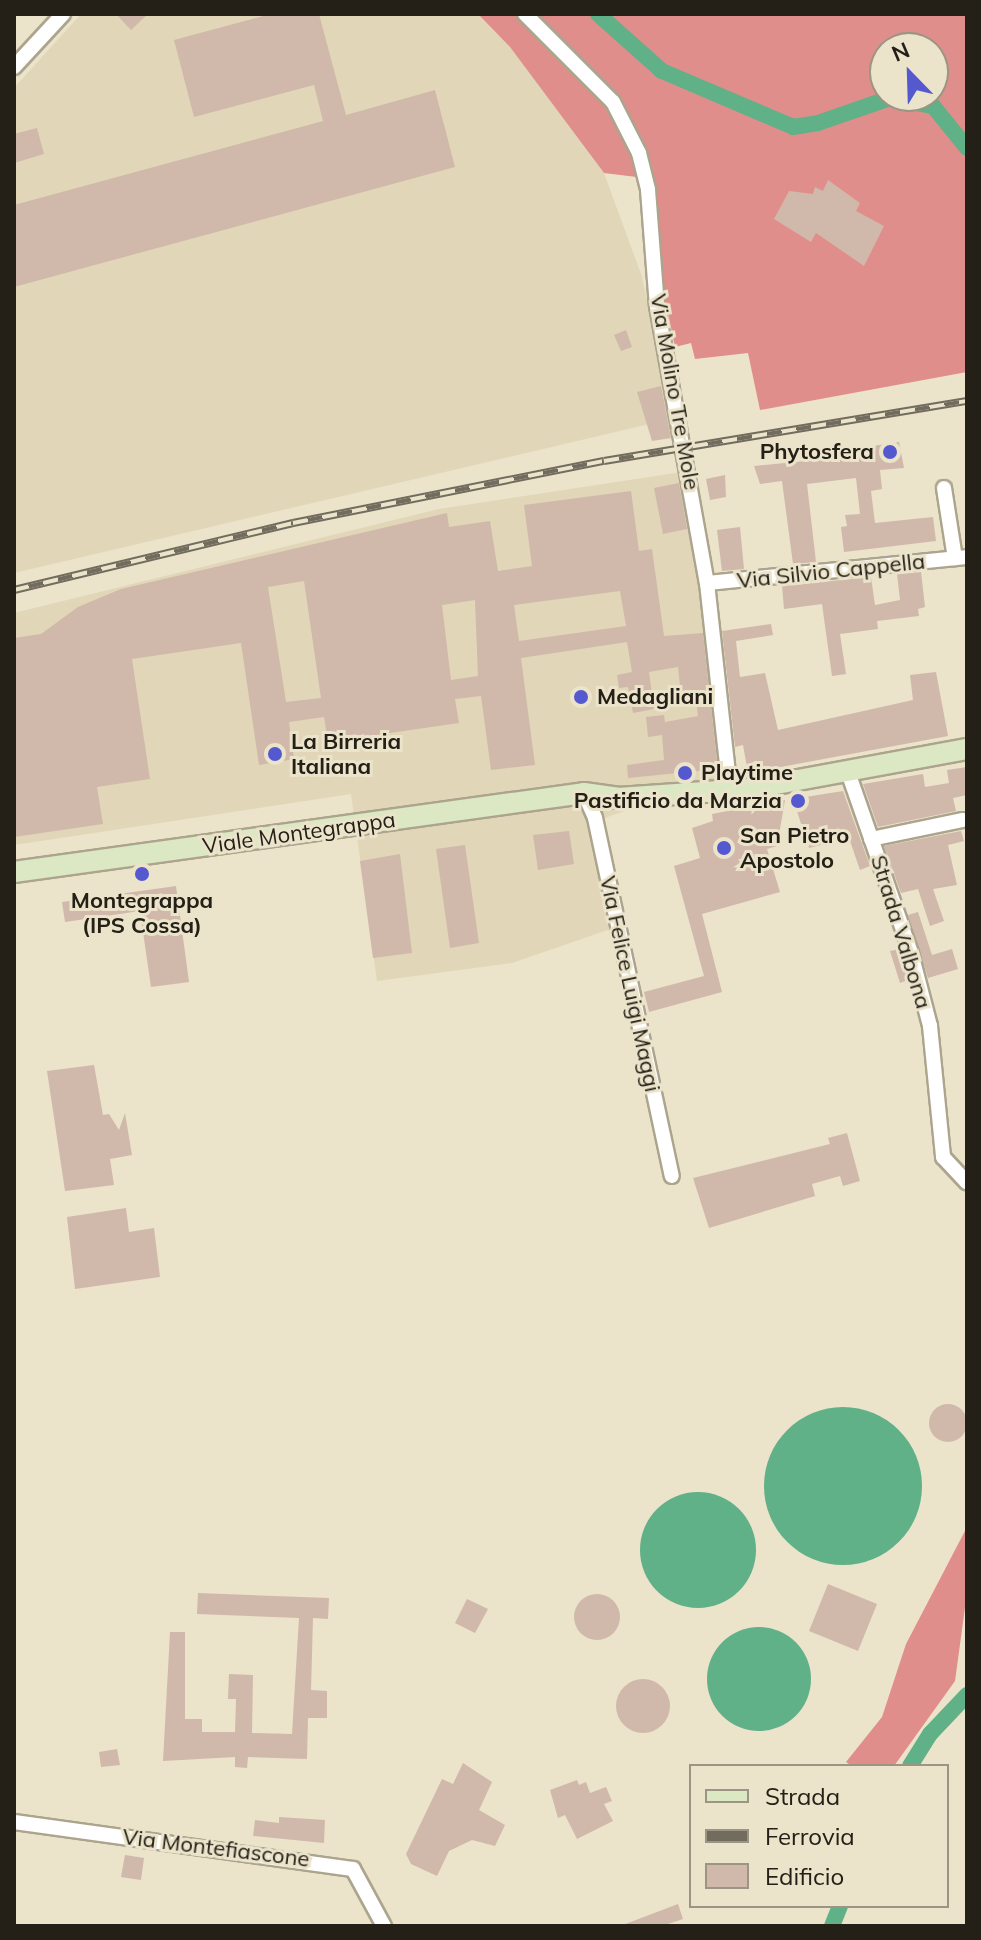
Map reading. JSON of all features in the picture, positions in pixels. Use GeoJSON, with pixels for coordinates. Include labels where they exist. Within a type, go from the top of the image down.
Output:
{"type":"FeatureCollection","features":[{"type":"Feature","properties":{"kind":"main road","name":"Viale Montegrappa"},"geometry":{"type":"LineString","coordinates":[[14,872],[584,793],[618,798],[730,790],[967,749]]}},
{"type":"Feature","properties":{"kind":"street"},"geometry":{"type":"LineString","coordinates":[[14,67],[63,14]]}},
{"type":"Feature","properties":{"kind":"street","name":"Via Molino Tre Mole"},"geometry":{"type":"LineString","coordinates":[[525,14],[543,27],[613,102],[639,153],[648,190],[657,306],[707,583],[730,790]]}},
{"type":"Feature","properties":{"kind":"street","name":"Via Silvio Cappella"},"geometry":{"type":"LineString","coordinates":[[707,583],[961,557],[944,488]]}},
{"type":"Feature","properties":{"kind":"street","name":"Strada Valbona"},"geometry":{"type":"LineString","coordinates":[[848,772],[930,1026],[943,1157],[966,1178]]}},
{"type":"Feature","properties":{"kind":"street","name":"Via Felice Luigi Maggi"},"geometry":{"type":"LineString","coordinates":[[584,793],[595,818],[672,1176]]}},
{"type":"Feature","properties":{"kind":"street"},"geometry":{"type":"LineString","coordinates":[[871,839],[963,820]]}},
{"type":"Feature","properties":{"kind":"street","name":"Via Montefiascone"},"geometry":{"type":"LineString","coordinates":[[14,1822],[353,1869],[384,1926]]}},
{"type":"Feature","properties":{"kind":"shaded area"},"geometry":{"type":"Polygon","coordinates":[[[81,14],[478,14],[510,47],[604,173],[641,274],[675,418],[14,573],[14,88],[81,14]]]}},
{"type":"Feature","properties":{"kind":"shaded area"},"geometry":{"type":"Polygon","coordinates":[[[478,14],[967,14],[967,372],[760,410],[748,353],[695,359],[691,343],[675,347],[659,270],[653,179],[604,173],[510,47],[478,14]]]}},
{"type":"Feature","properties":{"kind":"shaded area"},"geometry":{"type":"Polygon","coordinates":[[[682,472],[706,598],[726,775],[602,819],[625,924],[512,963],[377,981],[351,794],[14,845],[14,613],[439,509],[682,472]]]}},
{"type":"Feature","properties":{"kind":"shaded area"},"geometry":{"type":"Polygon","coordinates":[[[843,1407],[873,1413],[899,1430],[916,1456],[922,1486],[916,1516],[899,1542],[873,1559],[843,1565],[813,1559],[787,1542],[770,1516],[764,1486],[770,1456],[787,1430],[813,1413],[843,1407]]]}},
{"type":"Feature","properties":{"kind":"shaded area"},"geometry":{"type":"Polygon","coordinates":[[[698,1492],[720,1497],[739,1509],[751,1528],[756,1550],[751,1572],[739,1591],[720,1603],[698,1608],[676,1603],[657,1591],[645,1572],[640,1550],[645,1528],[657,1509],[676,1497],[698,1492]]]}},
{"type":"Feature","properties":{"kind":"shaded area"},"geometry":{"type":"Polygon","coordinates":[[[967,1527],[967,1593],[955,1681],[895,1764],[849,1764],[846,1762],[882,1717],[906,1644],[967,1527]]]}},
{"type":"Feature","properties":{"kind":"shaded area"},"geometry":{"type":"Polygon","coordinates":[[[759,1627],[779,1631],[796,1642],[807,1659],[811,1679],[807,1699],[796,1716],[779,1727],[759,1731],[739,1727],[722,1716],[711,1699],[707,1679],[711,1659],[722,1642],[739,1631],[759,1627]]]}},
{"type":"Feature","properties":{"kind":"building"},"geometry":{"type":"Polygon","coordinates":[[[116,14],[148,14],[131,30],[116,14]]]}},
{"type":"Feature","properties":{"kind":"building"},"geometry":{"type":"Polygon","coordinates":[[[271,14],[319,14],[346,115],[435,90],[455,167],[14,287],[14,205],[323,121],[314,85],[194,117],[174,40],[271,14]]]}},
{"type":"Feature","properties":{"kind":"building"},"geometry":{"type":"Polygon","coordinates":[[[37,128],[44,154],[14,163],[14,134],[37,128]]]}},
{"type":"Feature","properties":{"kind":"building"},"geometry":{"type":"Polygon","coordinates":[[[828,180],[860,203],[856,211],[884,226],[864,266],[816,233],[811,242],[774,219],[789,191],[813,194],[815,187],[823,191],[828,180]]]}},
{"type":"Feature","properties":{"kind":"building"},"geometry":{"type":"Polygon","coordinates":[[[626,330],[632,347],[621,351],[614,335],[626,330]]]}},
{"type":"Feature","properties":{"kind":"building"},"geometry":{"type":"Polygon","coordinates":[[[661,386],[671,438],[652,441],[637,392],[661,386]]]}},
{"type":"Feature","properties":{"kind":"building"},"geometry":{"type":"Polygon","coordinates":[[[899,442],[904,468],[880,470],[882,489],[871,491],[875,523],[933,517],[936,541],[844,552],[841,527],[847,526],[845,515],[860,514],[856,478],[807,484],[816,562],[793,564],[782,481],[760,484],[754,466],[826,459],[826,453],[899,442]]]}},
{"type":"Feature","properties":{"kind":"building"},"geometry":{"type":"Polygon","coordinates":[[[725,475],[726,497],[710,500],[706,479],[725,475]]]}},
{"type":"Feature","properties":{"kind":"building"},"geometry":{"type":"Polygon","coordinates":[[[679,483],[687,529],[663,534],[654,488],[679,483]]]}},
{"type":"Feature","properties":{"kind":"building"},"geometry":{"type":"Polygon","coordinates":[[[631,491],[639,551],[652,549],[664,636],[703,633],[718,769],[628,778],[627,765],[664,760],[662,735],[648,737],[646,717],[664,715],[665,722],[698,716],[695,692],[681,695],[678,667],[649,672],[654,709],[633,713],[628,687],[619,688],[617,675],[632,672],[627,642],[521,658],[535,765],[491,770],[481,696],[455,699],[459,723],[328,742],[324,717],[289,722],[294,759],[259,765],[241,643],[132,659],[150,779],[97,787],[103,824],[14,837],[14,638],[41,634],[78,607],[121,589],[447,513],[449,527],[490,521],[498,571],[532,566],[524,505],[631,491]],[[304,581],[268,587],[286,702],[321,698],[304,581]],[[620,591],[514,605],[519,641],[626,626],[620,591]],[[475,600],[442,605],[451,680],[478,676],[475,600]]]}},
{"type":"Feature","properties":{"kind":"building"},"geometry":{"type":"Polygon","coordinates":[[[740,527],[744,569],[722,571],[717,530],[740,527]]]}},
{"type":"Feature","properties":{"kind":"building"},"geometry":{"type":"Polygon","coordinates":[[[921,572],[925,607],[918,609],[919,616],[877,621],[878,629],[840,634],[846,674],[832,676],[822,604],[784,609],[782,586],[871,577],[875,605],[900,600],[897,574],[921,572]]]}},
{"type":"Feature","properties":{"kind":"building"},"geometry":{"type":"Polygon","coordinates":[[[771,624],[773,635],[736,641],[740,677],[765,673],[778,730],[913,700],[910,675],[936,672],[948,736],[748,773],[743,745],[735,747],[722,631],[771,624]]]}},
{"type":"Feature","properties":{"kind":"building"},"geometry":{"type":"Polygon","coordinates":[[[967,767],[967,795],[953,798],[956,811],[878,827],[863,784],[923,774],[925,787],[949,783],[947,770],[967,767]]]}},
{"type":"Feature","properties":{"kind":"building"},"geometry":{"type":"Polygon","coordinates":[[[843,791],[870,866],[860,870],[849,838],[809,848],[793,799],[843,791]]]}},
{"type":"Feature","properties":{"kind":"building"},"geometry":{"type":"Polygon","coordinates":[[[785,800],[777,846],[767,849],[780,892],[702,914],[722,992],[649,1012],[644,992],[704,976],[674,866],[700,858],[692,828],[713,821],[712,814],[785,800]]]}},
{"type":"Feature","properties":{"kind":"building"},"geometry":{"type":"Polygon","coordinates":[[[569,831],[574,864],[538,870],[533,835],[569,831]]]}},
{"type":"Feature","properties":{"kind":"building"},"geometry":{"type":"Polygon","coordinates":[[[961,831],[964,841],[948,845],[957,885],[933,889],[944,921],[930,926],[918,889],[901,893],[884,846],[961,831]]]}},
{"type":"Feature","properties":{"kind":"building"},"geometry":{"type":"Polygon","coordinates":[[[465,845],[479,943],[450,948],[436,849],[465,845]]]}},
{"type":"Feature","properties":{"kind":"building"},"geometry":{"type":"Polygon","coordinates":[[[400,854],[412,953],[373,958],[360,861],[400,854]]]}},
{"type":"Feature","properties":{"kind":"building"},"geometry":{"type":"Polygon","coordinates":[[[176,886],[189,982],[151,987],[140,911],[65,922],[62,902],[176,886]]]}},
{"type":"Feature","properties":{"kind":"building"},"geometry":{"type":"Polygon","coordinates":[[[918,912],[932,955],[952,949],[958,969],[928,978],[908,915],[918,912]]]}},
{"type":"Feature","properties":{"kind":"building"},"geometry":{"type":"Polygon","coordinates":[[[899,949],[908,980],[900,983],[890,951],[899,949]]]}},
{"type":"Feature","properties":{"kind":"building"},"geometry":{"type":"Polygon","coordinates":[[[94,1065],[103,1115],[109,1114],[119,1130],[125,1113],[132,1155],[110,1159],[114,1185],[65,1191],[47,1071],[94,1065]]]}},
{"type":"Feature","properties":{"kind":"building"},"geometry":{"type":"Polygon","coordinates":[[[847,1133],[860,1181],[843,1186],[840,1176],[812,1184],[815,1196],[709,1228],[693,1178],[830,1144],[828,1138],[847,1133]]]}},
{"type":"Feature","properties":{"kind":"building"},"geometry":{"type":"Polygon","coordinates":[[[126,1208],[129,1232],[154,1228],[160,1277],[75,1289],[67,1217],[126,1208]]]}},
{"type":"Feature","properties":{"kind":"building"},"geometry":{"type":"Polygon","coordinates":[[[948,1404],[962,1409],[967,1423],[962,1437],[948,1442],[934,1437],[929,1423],[934,1409],[948,1404]]]}},
{"type":"Feature","properties":{"kind":"building"},"geometry":{"type":"Polygon","coordinates":[[[828,1584],[877,1604],[858,1651],[809,1631],[828,1584]]]}},
{"type":"Feature","properties":{"kind":"building"},"geometry":{"type":"Polygon","coordinates":[[[198,1593],[329,1598],[328,1619],[313,1618],[311,1690],[327,1691],[327,1718],[308,1718],[307,1759],[248,1757],[247,1768],[235,1767],[235,1757],[163,1761],[170,1632],[185,1632],[185,1719],[202,1719],[202,1732],[235,1732],[236,1699],[228,1699],[229,1674],[253,1675],[252,1733],[292,1734],[299,1618],[197,1614],[198,1593]]]}},
{"type":"Feature","properties":{"kind":"building"},"geometry":{"type":"Polygon","coordinates":[[[597,1594],[606,1595],[613,1601],[619,1608],[619,1626],[613,1633],[606,1639],[597,1640],[588,1639],[581,1633],[575,1626],[574,1617],[575,1608],[581,1601],[588,1595],[597,1594]]]}},
{"type":"Feature","properties":{"kind":"building"},"geometry":{"type":"Polygon","coordinates":[[[467,1599],[488,1609],[475,1633],[455,1623],[467,1599]]]}},
{"type":"Feature","properties":{"kind":"building"},"geometry":{"type":"Polygon","coordinates":[[[643,1679],[662,1687],[670,1706],[662,1725],[643,1733],[624,1725],[616,1706],[624,1687],[643,1679]]]}},
{"type":"Feature","properties":{"kind":"building"},"geometry":{"type":"Polygon","coordinates":[[[117,1749],[120,1765],[101,1767],[99,1752],[117,1749]]]}},
{"type":"Feature","properties":{"kind":"building"},"geometry":{"type":"Polygon","coordinates":[[[463,1763],[492,1782],[479,1810],[505,1825],[495,1846],[472,1840],[449,1851],[437,1876],[411,1864],[406,1854],[442,1779],[453,1784],[463,1763]]]}},
{"type":"Feature","properties":{"kind":"building"},"geometry":{"type":"Polygon","coordinates":[[[577,1780],[579,1785],[586,1782],[590,1793],[606,1787],[612,1801],[604,1804],[613,1821],[577,1839],[565,1815],[558,1818],[550,1790],[577,1780]]]}},
{"type":"Feature","properties":{"kind":"building"},"geometry":{"type":"Polygon","coordinates":[[[279,1817],[325,1820],[324,1843],[253,1836],[255,1820],[279,1823],[279,1817]]]}},
{"type":"Feature","properties":{"kind":"building"},"geometry":{"type":"Polygon","coordinates":[[[125,1855],[144,1858],[141,1880],[121,1877],[125,1855]]]}},
{"type":"Feature","properties":{"kind":"building"},"geometry":{"type":"Polygon","coordinates":[[[678,1904],[683,1919],[662,1926],[620,1926],[678,1904]]]}},
{"type":"Feature","properties":{"kind":"waterway"},"geometry":{"type":"LineString","coordinates":[[598,14],[662,71],[793,127],[818,123],[890,98],[933,106],[967,148]]}},
{"type":"Feature","properties":{"kind":"waterway"},"geometry":{"type":"LineString","coordinates":[[911,1764],[930,1734],[967,1695]]}},
{"type":"Feature","properties":{"kind":"waterway"},"geometry":{"type":"LineString","coordinates":[[832,1926],[839,1908]]}},
{"type":"Feature","properties":{"kind":"railway"},"geometry":{"type":"LineString","coordinates":[[14,590],[293,523],[604,461],[967,401]]}},
{"type":"Feature","properties":{"kind":"place","name":"Phytosfera"},"geometry":{"type":"Point","coordinates":[890,452]}},
{"type":"Feature","properties":{"kind":"place","name":"Medagliani"},"geometry":{"type":"Point","coordinates":[581,697]}},
{"type":"Feature","properties":{"kind":"place","name":"La Birreria Italiana"},"geometry":{"type":"Point","coordinates":[275,754]}},
{"type":"Feature","properties":{"kind":"place","name":"Playtime"},"geometry":{"type":"Point","coordinates":[685,773]}},
{"type":"Feature","properties":{"kind":"place","name":"Pastificio da Marzia"},"geometry":{"type":"Point","coordinates":[798,801]}},
{"type":"Feature","properties":{"kind":"place","name":"San Pietro Apostolo"},"geometry":{"type":"Point","coordinates":[724,848]}},
{"type":"Feature","properties":{"kind":"place","name":"Montegrappa (IPS Cossa)"},"geometry":{"type":"Point","coordinates":[142,874]}}]}
